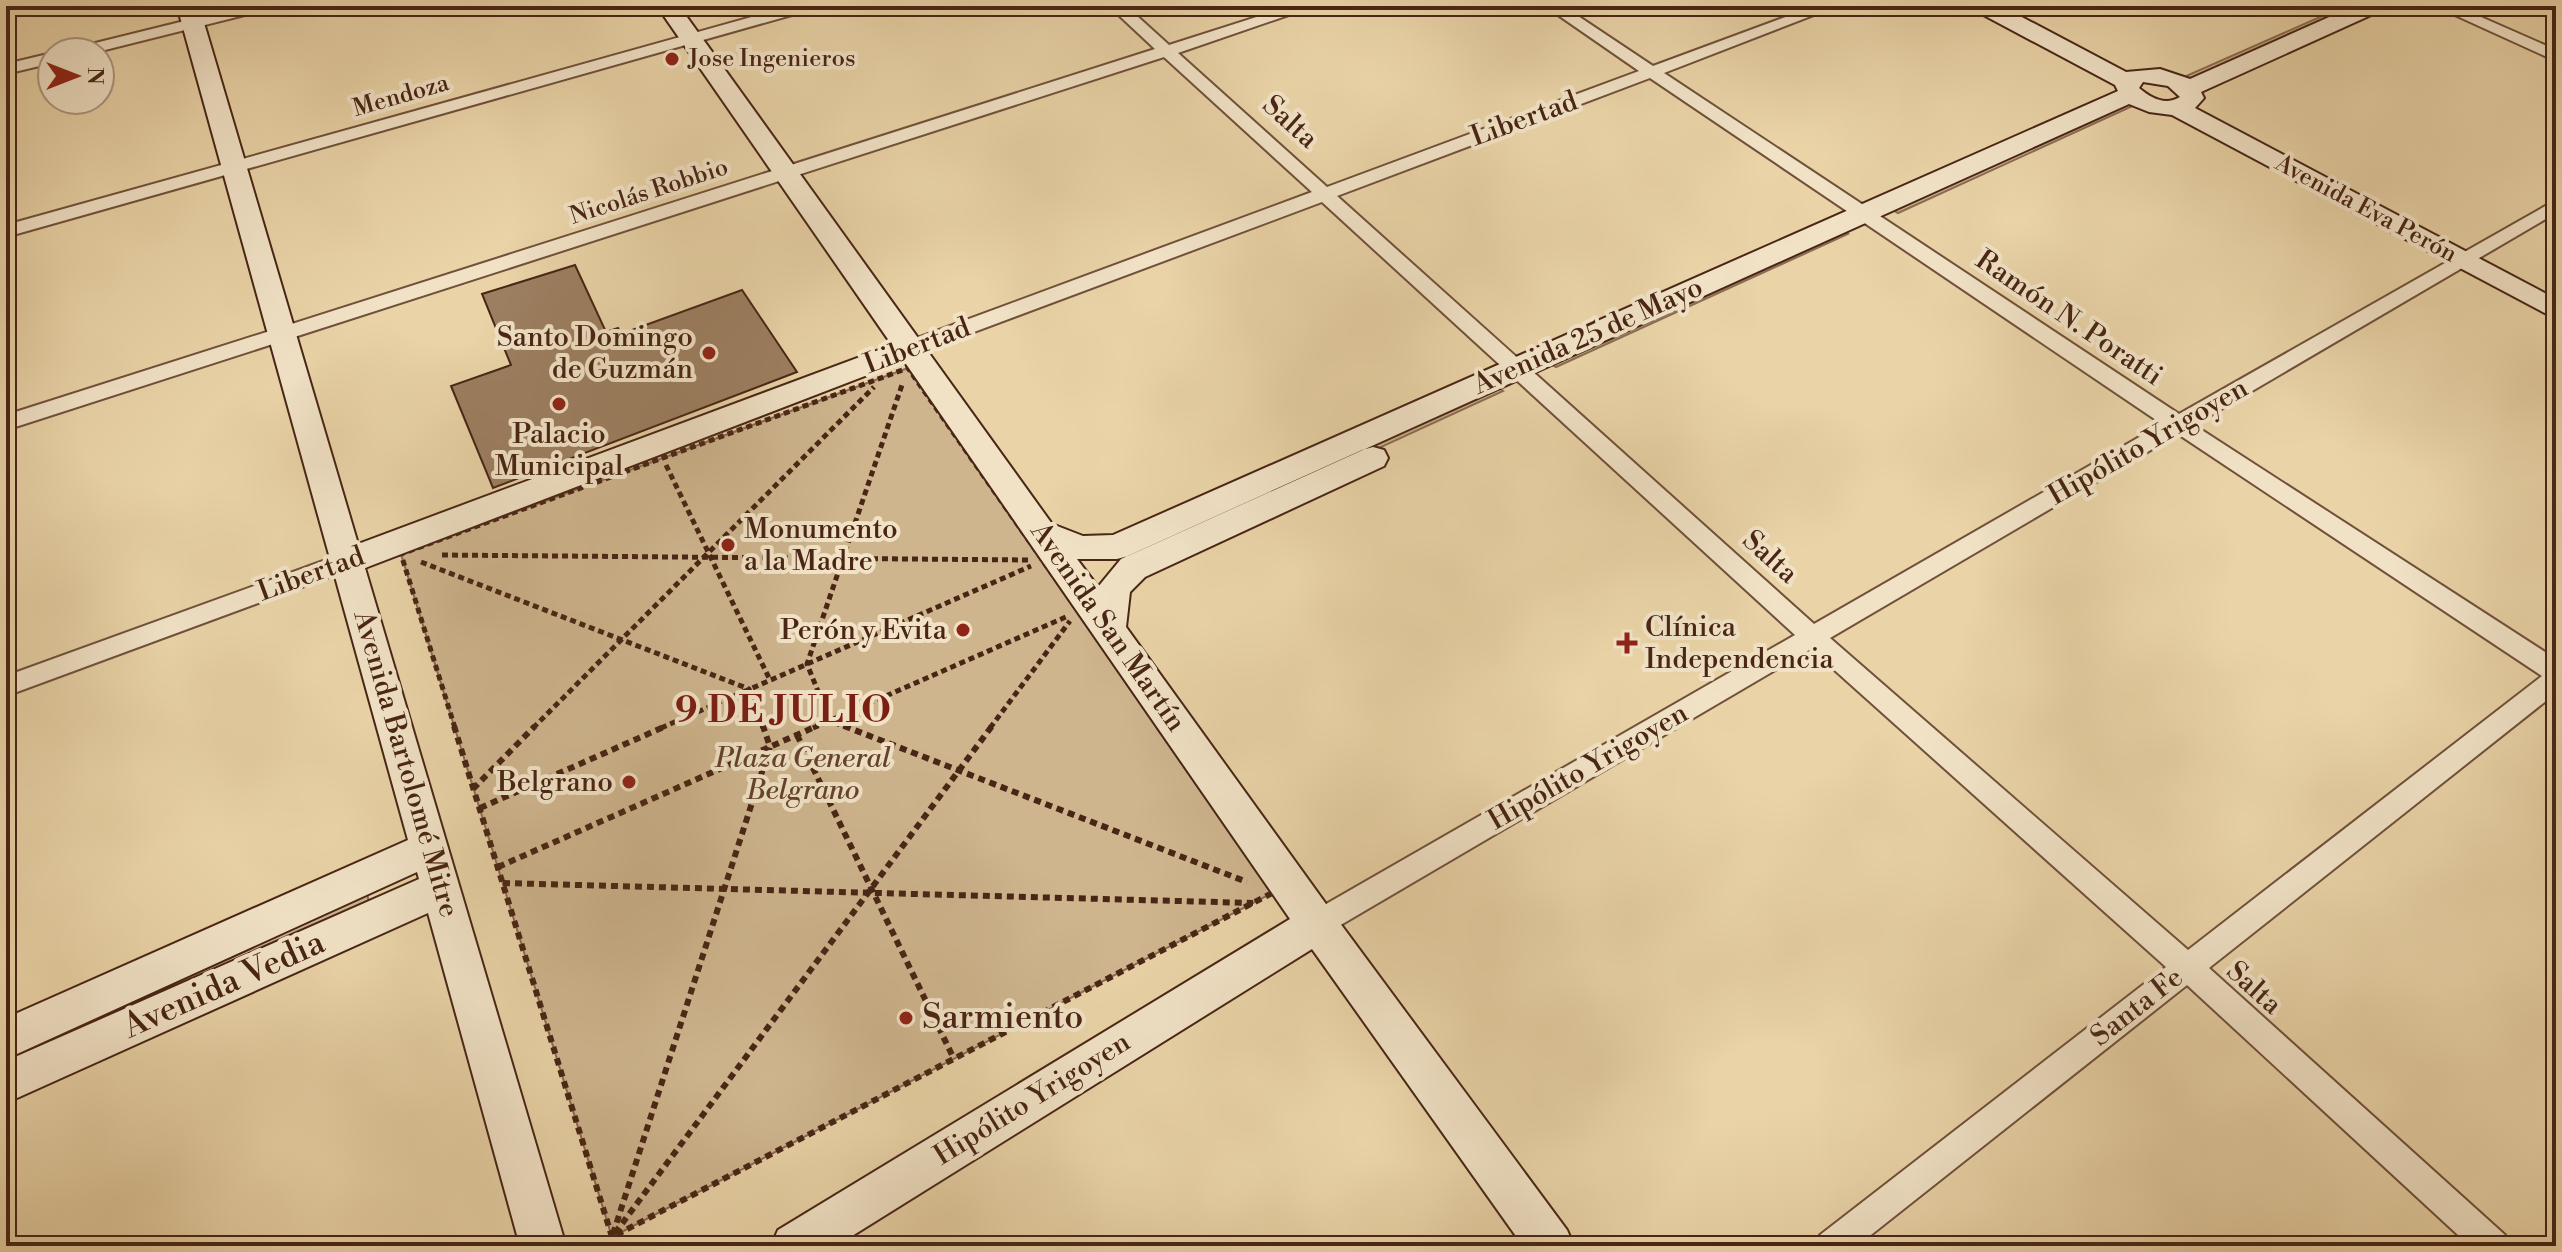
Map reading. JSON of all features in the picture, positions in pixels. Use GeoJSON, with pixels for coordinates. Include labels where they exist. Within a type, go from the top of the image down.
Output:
{"type":"FeatureCollection","features":[{"type":"Feature","properties":{"kind":"main road","name":"Avenida San Martín"},"geometry":{"type":"LineString","coordinates":[[668,6],[1042,547],[1109,628],[1317,924],[1551,1246]]}},
{"type":"Feature","properties":{"kind":"main road","name":"Avenida Eva Perón"},"geometry":{"type":"LineString","coordinates":[[1984,6],[2159,91]]}},
{"type":"Feature","properties":{"kind":"main road","name":"Avenida Eva Perón"},"geometry":{"type":"LineString","coordinates":[[2011,6],[2159,91],[2469,256],[2556,310]]}},
{"type":"Feature","properties":{"kind":"main road","name":"Avenida 25 de Mayo"},"geometry":{"type":"LineString","coordinates":[[2159,91],[2328,6]]}},
{"type":"Feature","properties":{"kind":"main road","name":"Avenida 25 de Mayo"},"geometry":{"type":"LineString","coordinates":[[1042,547],[1117,547],[1525,376],[2159,91],[2372,6]]}},
{"type":"Feature","properties":{"kind":"main road","name":"Avenida Bartolomé Mitre"},"geometry":{"type":"LineString","coordinates":[[190,15],[543,1246]]}},
{"type":"Feature","properties":{"kind":"main road","name":"Avenida Eva Perón"},"geometry":{"type":"LineString","coordinates":[[2469,256],[2556,293]]}},
{"type":"Feature","properties":{"kind":"main road","name":"Libertad"},"geometry":{"type":"LineString","coordinates":[[348,561],[909,358]]}},
{"type":"Feature","properties":{"kind":"main road","name":"Avenida 25 de Mayo"},"geometry":{"type":"LineString","coordinates":[[1109,628],[1114,588],[1133,568],[1525,376]]}},
{"type":"Feature","properties":{"kind":"main road","name":"Avenida Vedia"},"geometry":{"type":"LineString","coordinates":[[6,1039],[430,848]]}},
{"type":"Feature","properties":{"kind":"main road","name":"Avenida Vedia"},"geometry":{"type":"LineString","coordinates":[[6,1082],[441,888]]}},
{"type":"Feature","properties":{"kind":"main road","name":"Hipólito Yrigoyen"},"geometry":{"type":"LineString","coordinates":[[794,1246],[1317,924]]}},
{"type":"Feature","properties":{"kind":"street"},"geometry":{"type":"LineString","coordinates":[[116,39],[190,15],[264,6]]}},
{"type":"Feature","properties":{"kind":"street","name":"Mendoza"},"geometry":{"type":"LineString","coordinates":[[6,231],[808,6]]}},
{"type":"Feature","properties":{"kind":"street","name":"Salta"},"geometry":{"type":"LineString","coordinates":[[1117,6],[1812,636],[2187,967],[2494,1246]]}},
{"type":"Feature","properties":{"kind":"street","name":"Nicolás Robbio"},"geometry":{"type":"LineString","coordinates":[[6,423],[283,337],[1307,6]]}},
{"type":"Feature","properties":{"kind":"street","name":"Ramón N. Poratti"},"geometry":{"type":"LineString","coordinates":[[1553,6],[2178,424],[2556,672]]}},
{"type":"Feature","properties":{"kind":"street","name":"Libertad"},"geometry":{"type":"LineString","coordinates":[[909,358],[1324,194],[1829,6]]}},
{"type":"Feature","properties":{"kind":"street"},"geometry":{"type":"LineString","coordinates":[[2443,6],[2556,56]]}},
{"type":"Feature","properties":{"kind":"street"},"geometry":{"type":"LineString","coordinates":[[6,69],[36,62]]}},
{"type":"Feature","properties":{"kind":"street","name":"Hipólito Yrigoyen"},"geometry":{"type":"LineString","coordinates":[[1317,924],[2556,205]]}},
{"type":"Feature","properties":{"kind":"street","name":"Libertad"},"geometry":{"type":"LineString","coordinates":[[6,686],[348,561]]}},
{"type":"Feature","properties":{"kind":"street","name":"Santa Fe"},"geometry":{"type":"LineString","coordinates":[[1831,1246],[2556,679]]}},
{"type":"Feature","properties":{"kind":"path"},"geometry":{"type":"LineString","coordinates":[[473,789],[886,376],[909,358]]}},
{"type":"Feature","properties":{"kind":"path"},"geometry":{"type":"LineString","coordinates":[[909,358],[1042,547],[1078,611],[1274,892]]}},
{"type":"Feature","properties":{"kind":"path"},"geometry":{"type":"LineString","coordinates":[[909,358],[807,664],[830,721],[1274,892]]}},
{"type":"Feature","properties":{"kind":"path"},"geometry":{"type":"LineString","coordinates":[[401,554],[886,376]]}},
{"type":"Feature","properties":{"kind":"path"},"geometry":{"type":"LineString","coordinates":[[662,458],[770,680]]}},
{"type":"Feature","properties":{"kind":"path"},"geometry":{"type":"LineString","coordinates":[[433,555],[843,558],[1042,547]]}},
{"type":"Feature","properties":{"kind":"path"},"geometry":{"type":"LineString","coordinates":[[480,808],[807,664],[1042,547]]}},
{"type":"Feature","properties":{"kind":"path"},"geometry":{"type":"LineString","coordinates":[[401,554],[417,554]]}},
{"type":"Feature","properties":{"kind":"path"},"geometry":{"type":"LineString","coordinates":[[401,554],[749,689],[770,747],[612,1237]]}},
{"type":"Feature","properties":{"kind":"path"},"geometry":{"type":"LineString","coordinates":[[401,554],[612,1237]]}},
{"type":"Feature","properties":{"kind":"path"},"geometry":{"type":"LineString","coordinates":[[498,867],[1078,611]]}},
{"type":"Feature","properties":{"kind":"path"},"geometry":{"type":"LineString","coordinates":[[612,1237],[1078,611]]}},
{"type":"Feature","properties":{"kind":"path"},"geometry":{"type":"LineString","coordinates":[[797,735],[954,1059]]}},
{"type":"Feature","properties":{"kind":"path"},"geometry":{"type":"LineString","coordinates":[[503,883],[1254,903]]}},
{"type":"Feature","properties":{"kind":"path"},"geometry":{"type":"LineString","coordinates":[[612,1237],[1274,892]]}},
{"type":"Feature","properties":{"kind":"green space"},"geometry":{"type":"Polygon","coordinates":[[[2345,6],[2360,6],[2193,80],[2186,76],[2345,6]]]}},
{"type":"Feature","properties":{"kind":"green space"},"geometry":{"type":"Polygon","coordinates":[[[2130,102],[2135,105],[1898,213],[1893,210],[2130,102]]]}},
{"type":"Feature","properties":{"kind":"green space"},"geometry":{"type":"Polygon","coordinates":[[[1843,231],[1848,234],[1556,367],[1551,364],[1843,231]]]}},
{"type":"Feature","properties":{"kind":"green space","name":"Plaza General Belgrano"},"geometry":{"type":"Polygon","coordinates":[[[908,368],[1274,892],[612,1237],[401,554],[908,368]]]}},
{"type":"Feature","properties":{"kind":"green space"},"geometry":{"type":"Polygon","coordinates":[[[1498,387],[1503,391],[1135,560],[1131,555],[1498,387]]]}},
{"type":"Feature","properties":{"kind":"green space"},"geometry":{"type":"Polygon","coordinates":[[[367,894],[369,902],[6,1067],[6,1058],[367,894]]]}},
{"type":"Feature","properties":{"kind":"building"},"geometry":{"type":"Polygon","coordinates":[[[575,265],[606,332],[618,328],[621,334],[742,290],[797,372],[493,488],[451,386],[511,365],[482,294],[575,265]]]}},
{"type":"Feature","properties":{"kind":"place","name":"Jose Ingenieros"},"geometry":{"type":"Point","coordinates":[672,59]}},
{"type":"Feature","properties":{"kind":"place","name":"Santo Domingo de Guzmán"},"geometry":{"type":"Point","coordinates":[709,353]}},
{"type":"Feature","properties":{"kind":"place","name":"Palacio Municipal"},"geometry":{"type":"Point","coordinates":[559,404]}},
{"type":"Feature","properties":{"kind":"place","name":"Monumento a la Madre"},"geometry":{"type":"Point","coordinates":[728,545]}},
{"type":"Feature","properties":{"kind":"place","name":"Perón y Evita"},"geometry":{"type":"Point","coordinates":[963,630]}},
{"type":"Feature","properties":{"kind":"place","name":"Clínica Independencia"},"geometry":{"type":"Point","coordinates":[1627,643]}},
{"type":"Feature","properties":{"kind":"place","name":"Belgrano"},"geometry":{"type":"Point","coordinates":[629,782]}},
{"type":"Feature","properties":{"kind":"place","name":"Sarmiento"},"geometry":{"type":"Point","coordinates":[906,1018]}},
{"type":"Feature","properties":{"kind":"district","name":"9 DE JULIO"},"geometry":{"type":"Point","coordinates":[784,711]}}]}
